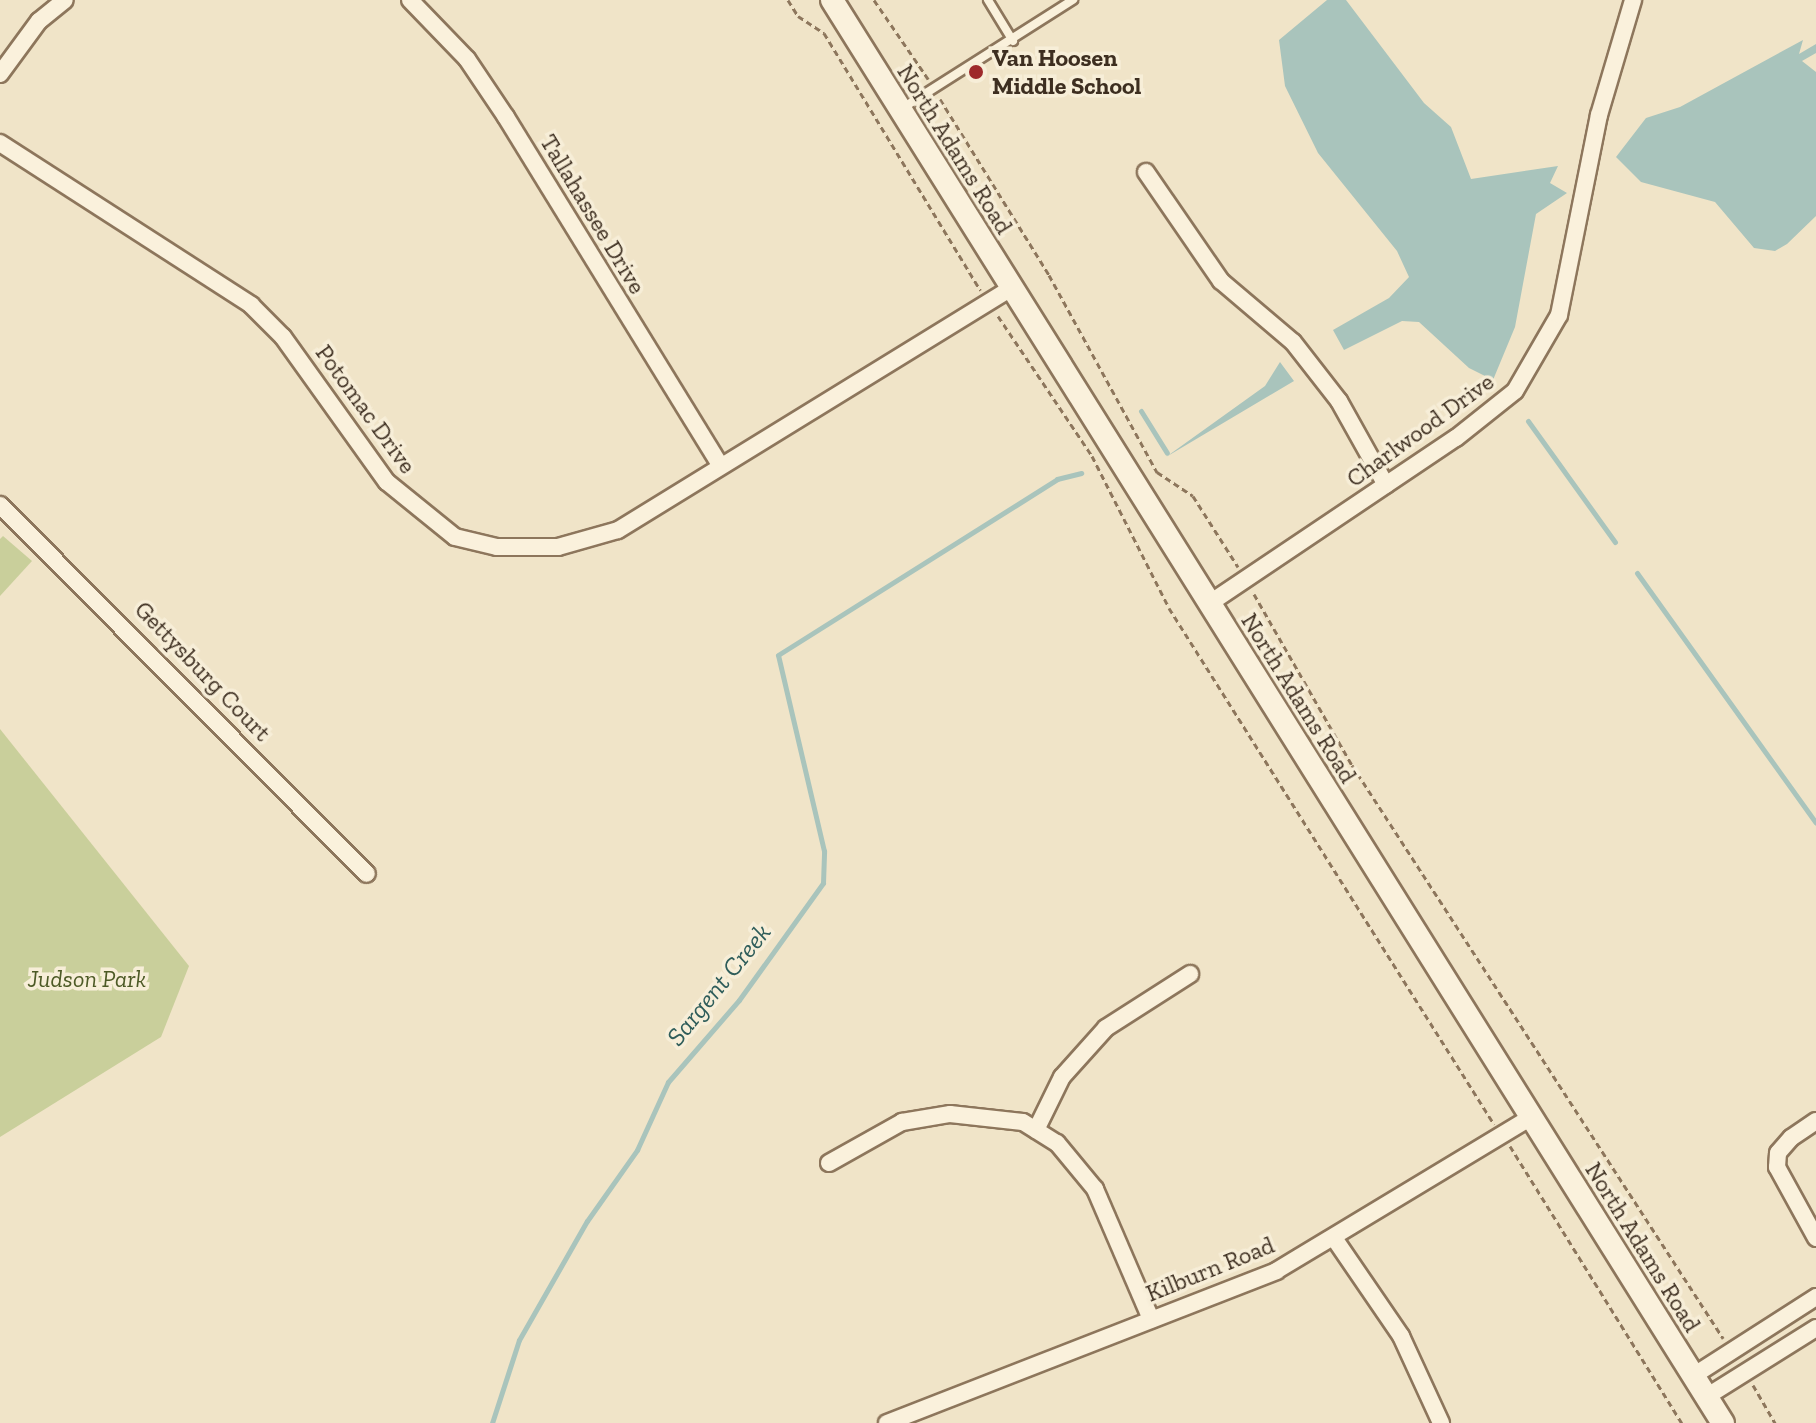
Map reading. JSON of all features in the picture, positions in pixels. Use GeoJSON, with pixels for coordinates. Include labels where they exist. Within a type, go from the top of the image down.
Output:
{"type":"FeatureCollection","features":[{"type":"Feature","properties":{"kind":"main road","name":"North Adams Road"},"geometry":{"type":"LineString","coordinates":[[832,0],[1723,1423]]}},
{"type":"Feature","properties":{"kind":"street"},"geometry":{"type":"LineString","coordinates":[[0,74],[39,21],[65,0]]}},
{"type":"Feature","properties":{"kind":"street","name":"Tallahassee Drive"},"geometry":{"type":"LineString","coordinates":[[410,0],[467,59],[506,117],[720,465]]}},
{"type":"Feature","properties":{"kind":"street","name":"Charlwood Drive"},"geometry":{"type":"LineString","coordinates":[[1210,603],[1491,413],[1515,391],[1546,342],[1563,299],[1599,115],[1633,0]]}},
{"type":"Feature","properties":{"kind":"street","name":"Potomac Drive"},"geometry":{"type":"LineString","coordinates":[[0,143],[251,305],[283,337],[387,482],[455,537],[522,549],[587,541],[618,530],[1011,288]]}},
{"type":"Feature","properties":{"kind":"street"},"geometry":{"type":"LineString","coordinates":[[1146,172],[1221,281],[1293,342],[1339,401],[1386,485]]}},
{"type":"Feature","properties":{"kind":"street","name":"Gettysburg Court"},"geometry":{"type":"LineString","coordinates":[[0,505],[367,874]]}},
{"type":"Feature","properties":{"kind":"street"},"geometry":{"type":"LineString","coordinates":[[1036,1130],[1062,1077],[1106,1028],[1190,974]]}},
{"type":"Feature","properties":{"kind":"street"},"geometry":{"type":"LineString","coordinates":[[829,1163],[902,1122],[950,1114],[1023,1122],[1057,1143],[1095,1189],[1151,1319]]}},
{"type":"Feature","properties":{"kind":"street","name":"Kilburn Road"},"geometry":{"type":"LineString","coordinates":[[887,1423],[1276,1271],[1530,1118]]}},
{"type":"Feature","properties":{"kind":"street"},"geometry":{"type":"LineString","coordinates":[[1816,1121],[1778,1153],[1784,1187],[1816,1238]]}},
{"type":"Feature","properties":{"kind":"street"},"geometry":{"type":"LineString","coordinates":[[1334,1238],[1401,1336],[1441,1423]]}},
{"type":"Feature","properties":{"kind":"street"},"geometry":{"type":"LineString","coordinates":[[1693,1376],[1816,1297]]}},
{"type":"Feature","properties":{"kind":"street"},"geometry":{"type":"LineString","coordinates":[[1706,1397],[1816,1328]]}},
{"type":"Feature","properties":{"kind":"lane"},"geometry":{"type":"LineString","coordinates":[[988,0],[1013,41]]}},
{"type":"Feature","properties":{"kind":"lane"},"geometry":{"type":"LineString","coordinates":[[900,109],[1013,41],[1073,0]]}},
{"type":"Feature","properties":{"kind":"path"},"geometry":{"type":"LineString","coordinates":[[788,0],[798,16],[824,33],[978,287]]}},
{"type":"Feature","properties":{"kind":"path"},"geometry":{"type":"LineString","coordinates":[[874,0],[926,75]]}},
{"type":"Feature","properties":{"kind":"path"},"geometry":{"type":"LineString","coordinates":[[943,105],[1049,275],[1157,472],[1193,496],[1240,569]]}},
{"type":"Feature","properties":{"kind":"path"},"geometry":{"type":"LineString","coordinates":[[940,133],[952,118]]}},
{"type":"Feature","properties":{"kind":"path"},"geometry":{"type":"LineString","coordinates":[[1002,321],[1092,456],[1169,608],[1494,1124]]}},
{"type":"Feature","properties":{"kind":"path"},"geometry":{"type":"LineString","coordinates":[[1253,591],[1358,774],[1724,1340]]}},
{"type":"Feature","properties":{"kind":"path"},"geometry":{"type":"LineString","coordinates":[[1510,1147],[1682,1423]]}},
{"type":"Feature","properties":{"kind":"path"},"geometry":{"type":"LineString","coordinates":[[1750,1381],[1775,1423]]}},
{"type":"Feature","properties":{"kind":"green space"},"geometry":{"type":"Polygon","coordinates":[[[3,536],[32,561],[0,596],[0,539],[3,536]]]}},
{"type":"Feature","properties":{"kind":"green space","name":"Judson Park"},"geometry":{"type":"Polygon","coordinates":[[[0,729],[189,966],[161,1037],[0,1137],[0,729]]]}},
{"type":"Feature","properties":{"kind":"water"},"geometry":{"type":"Polygon","coordinates":[[[1327,0],[1346,0],[1424,103],[1451,127],[1471,179],[1558,166],[1550,183],[1567,193],[1536,214],[1515,327],[1493,380],[1469,368],[1419,322],[1402,321],[1344,350],[1333,330],[1389,298],[1409,277],[1397,251],[1318,153],[1285,86],[1279,40],[1327,0]]]}},
{"type":"Feature","properties":{"kind":"water"},"geometry":{"type":"Polygon","coordinates":[[[1803,40],[1799,54],[1816,44],[1816,53],[1802,61],[1816,72],[1816,216],[1787,244],[1775,251],[1754,248],[1715,202],[1641,182],[1616,157],[1646,118],[1680,107],[1803,40]]]}},
{"type":"Feature","properties":{"kind":"water"},"geometry":{"type":"Polygon","coordinates":[[[1280,362],[1294,381],[1166,457],[1265,386],[1280,362]]]}},
{"type":"Feature","properties":{"kind":"waterway"},"geometry":{"type":"LineString","coordinates":[[1141,411],[1167,453]]}},
{"type":"Feature","properties":{"kind":"waterway"},"geometry":{"type":"LineString","coordinates":[[1528,421],[1615,542]]}},
{"type":"Feature","properties":{"kind":"waterway","name":"Sargent Creek"},"geometry":{"type":"LineString","coordinates":[[492,1423],[519,1340],[587,1221],[637,1150],[668,1082],[739,1000],[823,883],[824,851],[778,655],[1057,479],[1081,473]]}},
{"type":"Feature","properties":{"kind":"waterway"},"geometry":{"type":"LineString","coordinates":[[1637,573],[1816,823]]}},
{"type":"Feature","properties":{"kind":"place","name":"Van Hoosen Middle School"},"geometry":{"type":"Point","coordinates":[976,72]}}]}
